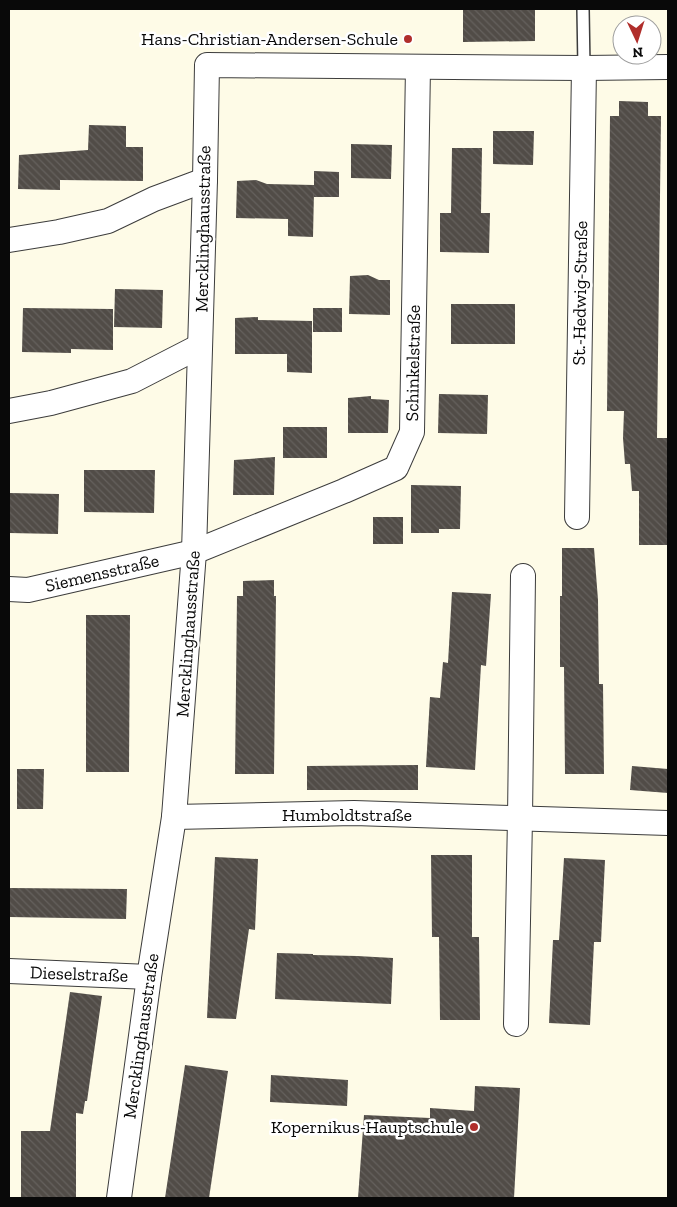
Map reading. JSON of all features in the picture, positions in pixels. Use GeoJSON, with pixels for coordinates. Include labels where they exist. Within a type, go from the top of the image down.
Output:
{"type":"FeatureCollection","features":[{"type":"Feature","properties":{"kind":"street","name":"Mercklinghausstraße"},"geometry":{"type":"LineString","coordinates":[[119,1198],[149,977],[174,817],[194,552],[207,65],[418,66]]}},
{"type":"Feature","properties":{"kind":"street"},"geometry":{"type":"LineString","coordinates":[[418,66],[668,67]]}},
{"type":"Feature","properties":{"kind":"street","name":"Schinkelstraße"},"geometry":{"type":"LineString","coordinates":[[194,552],[396,468],[412,432],[418,66]]}},
{"type":"Feature","properties":{"kind":"street","name":"St.-Hedwig-Straße"},"geometry":{"type":"LineString","coordinates":[[577,517],[584,68]]}},
{"type":"Feature","properties":{"kind":"street"},"geometry":{"type":"LineString","coordinates":[[9,240],[108,221],[154,199],[205,180]]}},
{"type":"Feature","properties":{"kind":"street"},"geometry":{"type":"LineString","coordinates":[[9,411],[51,403],[132,381],[200,346]]}},
{"type":"Feature","properties":{"kind":"street","name":"Siemensstraße"},"geometry":{"type":"LineString","coordinates":[[9,589],[28,590],[194,552]]}},
{"type":"Feature","properties":{"kind":"street"},"geometry":{"type":"LineString","coordinates":[[516,1024],[523,576]]}},
{"type":"Feature","properties":{"kind":"street","name":"Humboldtstraße"},"geometry":{"type":"LineString","coordinates":[[174,817],[354,813],[668,823]]}},
{"type":"Feature","properties":{"kind":"street","name":"Dieselstraße"},"geometry":{"type":"LineString","coordinates":[[9,971],[149,977]]}},
{"type":"Feature","properties":{"kind":"lane"},"geometry":{"type":"LineString","coordinates":[[583,9],[584,68]]}},
{"type":"Feature","properties":{"kind":"building"},"geometry":{"type":"Polygon","coordinates":[[[463,9],[535,9],[535,41],[463,42],[463,9]]]}},
{"type":"Feature","properties":{"kind":"building"},"geometry":{"type":"Polygon","coordinates":[[[619,101],[648,102],[648,116],[661,116],[657,438],[668,438],[668,545],[639,545],[639,491],[632,491],[630,464],[625,464],[623,438],[624,411],[607,411],[610,116],[619,116],[619,101]]]}},
{"type":"Feature","properties":{"kind":"building"},"geometry":{"type":"Polygon","coordinates":[[[89,125],[126,126],[126,147],[143,147],[143,181],[60,180],[60,190],[18,189],[19,155],[88,150],[89,125]]]}},
{"type":"Feature","properties":{"kind":"building"},"geometry":{"type":"Polygon","coordinates":[[[493,131],[534,131],[533,165],[493,164],[493,131]]]}},
{"type":"Feature","properties":{"kind":"building"},"geometry":{"type":"Polygon","coordinates":[[[351,144],[392,145],[391,179],[351,178],[351,144]]]}},
{"type":"Feature","properties":{"kind":"building"},"geometry":{"type":"Polygon","coordinates":[[[452,148],[482,148],[481,213],[490,213],[489,253],[440,252],[440,213],[451,213],[452,148]]]}},
{"type":"Feature","properties":{"kind":"building"},"geometry":{"type":"Polygon","coordinates":[[[314,171],[339,172],[339,197],[314,197],[314,192],[313,237],[288,236],[288,219],[236,218],[237,181],[256,180],[267,184],[314,185],[314,171]]]}},
{"type":"Feature","properties":{"kind":"building"},"geometry":{"type":"Polygon","coordinates":[[[368,275],[379,280],[390,280],[390,315],[349,314],[350,276],[368,275]]]}},
{"type":"Feature","properties":{"kind":"building"},"geometry":{"type":"Polygon","coordinates":[[[115,289],[163,290],[162,328],[114,327],[115,289]]]}},
{"type":"Feature","properties":{"kind":"building"},"geometry":{"type":"Polygon","coordinates":[[[451,304],[515,304],[515,344],[451,344],[451,304]]]}},
{"type":"Feature","properties":{"kind":"building"},"geometry":{"type":"Polygon","coordinates":[[[23,308],[113,309],[113,350],[71,349],[71,353],[22,352],[23,308]]]}},
{"type":"Feature","properties":{"kind":"building"},"geometry":{"type":"Polygon","coordinates":[[[313,308],[342,308],[342,332],[313,332],[313,308]]]}},
{"type":"Feature","properties":{"kind":"building"},"geometry":{"type":"Polygon","coordinates":[[[258,317],[258,320],[312,321],[312,373],[287,372],[287,354],[235,354],[235,318],[258,317]]]}},
{"type":"Feature","properties":{"kind":"building"},"geometry":{"type":"Polygon","coordinates":[[[439,394],[488,395],[487,434],[438,433],[439,394]]]}},
{"type":"Feature","properties":{"kind":"building"},"geometry":{"type":"Polygon","coordinates":[[[371,396],[371,399],[389,400],[388,433],[348,433],[348,398],[371,396]]]}},
{"type":"Feature","properties":{"kind":"building"},"geometry":{"type":"Polygon","coordinates":[[[283,427],[327,427],[327,458],[283,458],[283,427]]]}},
{"type":"Feature","properties":{"kind":"building"},"geometry":{"type":"Polygon","coordinates":[[[275,457],[274,495],[233,495],[234,460],[275,457]]]}},
{"type":"Feature","properties":{"kind":"building"},"geometry":{"type":"Polygon","coordinates":[[[84,470],[155,470],[154,513],[84,512],[84,470]]]}},
{"type":"Feature","properties":{"kind":"building"},"geometry":{"type":"Polygon","coordinates":[[[411,485],[461,486],[460,529],[439,529],[439,533],[411,533],[411,485]]]}},
{"type":"Feature","properties":{"kind":"building"},"geometry":{"type":"Polygon","coordinates":[[[9,493],[59,494],[58,534],[9,533],[9,493]]]}},
{"type":"Feature","properties":{"kind":"building"},"geometry":{"type":"Polygon","coordinates":[[[373,517],[403,517],[403,544],[373,544],[373,517]]]}},
{"type":"Feature","properties":{"kind":"building"},"geometry":{"type":"Polygon","coordinates":[[[562,548],[594,548],[598,600],[599,684],[603,684],[604,774],[565,774],[564,667],[560,667],[562,548]]]}},
{"type":"Feature","properties":{"kind":"building"},"geometry":{"type":"Polygon","coordinates":[[[274,580],[274,596],[276,596],[274,774],[235,774],[237,596],[243,596],[243,581],[274,580]]]}},
{"type":"Feature","properties":{"kind":"building"},"geometry":{"type":"Polygon","coordinates":[[[452,592],[491,594],[486,666],[481,665],[475,770],[426,767],[430,697],[440,698],[443,662],[448,663],[452,592]]]}},
{"type":"Feature","properties":{"kind":"building"},"geometry":{"type":"Polygon","coordinates":[[[86,615],[130,615],[129,772],[86,772],[86,615]]]}},
{"type":"Feature","properties":{"kind":"building"},"geometry":{"type":"Polygon","coordinates":[[[418,765],[418,790],[307,790],[307,766],[418,765]]]}},
{"type":"Feature","properties":{"kind":"building"},"geometry":{"type":"Polygon","coordinates":[[[632,766],[668,769],[668,793],[630,790],[632,766]]]}},
{"type":"Feature","properties":{"kind":"building"},"geometry":{"type":"Polygon","coordinates":[[[17,769],[44,769],[43,809],[17,809],[17,769]]]}},
{"type":"Feature","properties":{"kind":"building"},"geometry":{"type":"Polygon","coordinates":[[[431,855],[472,855],[472,937],[479,937],[480,1020],[440,1020],[439,937],[432,937],[431,855]]]}},
{"type":"Feature","properties":{"kind":"building"},"geometry":{"type":"Polygon","coordinates":[[[215,857],[258,859],[255,930],[249,929],[236,1019],[207,1018],[215,857]]]}},
{"type":"Feature","properties":{"kind":"building"},"geometry":{"type":"Polygon","coordinates":[[[564,858],[605,860],[601,942],[594,942],[590,1025],[549,1023],[553,940],[559,940],[564,858]]]}},
{"type":"Feature","properties":{"kind":"building"},"geometry":{"type":"Polygon","coordinates":[[[9,888],[127,889],[126,919],[9,917],[9,888]]]}},
{"type":"Feature","properties":{"kind":"building"},"geometry":{"type":"Polygon","coordinates":[[[277,953],[393,958],[391,1004],[275,999],[277,953]]]}},
{"type":"Feature","properties":{"kind":"building"},"geometry":{"type":"Polygon","coordinates":[[[70,992],[102,996],[87,1101],[85,1101],[83,1114],[76,1113],[76,1198],[21,1198],[21,1131],[50,1131],[70,992]]]}},
{"type":"Feature","properties":{"kind":"building"},"geometry":{"type":"Polygon","coordinates":[[[185,1065],[228,1071],[209,1198],[165,1198],[185,1065]]]}},
{"type":"Feature","properties":{"kind":"building"},"geometry":{"type":"Polygon","coordinates":[[[271,1075],[348,1080],[347,1106],[270,1102],[271,1075]]]}},
{"type":"Feature","properties":{"kind":"building","name":"Kopernikus-Hauptschule"},"geometry":{"type":"Polygon","coordinates":[[[475,1086],[520,1088],[514,1198],[358,1198],[364,1115],[430,1118],[430,1108],[474,1111],[475,1086]]]}},
{"type":"Feature","properties":{"kind":"place","name":"Hans-Christian-Andersen-Schule"},"geometry":{"type":"Point","coordinates":[408,39]}},
{"type":"Feature","properties":{"kind":"place","name":"Kopernikus-Hauptschule"},"geometry":{"type":"Point","coordinates":[474,1127]}}]}
